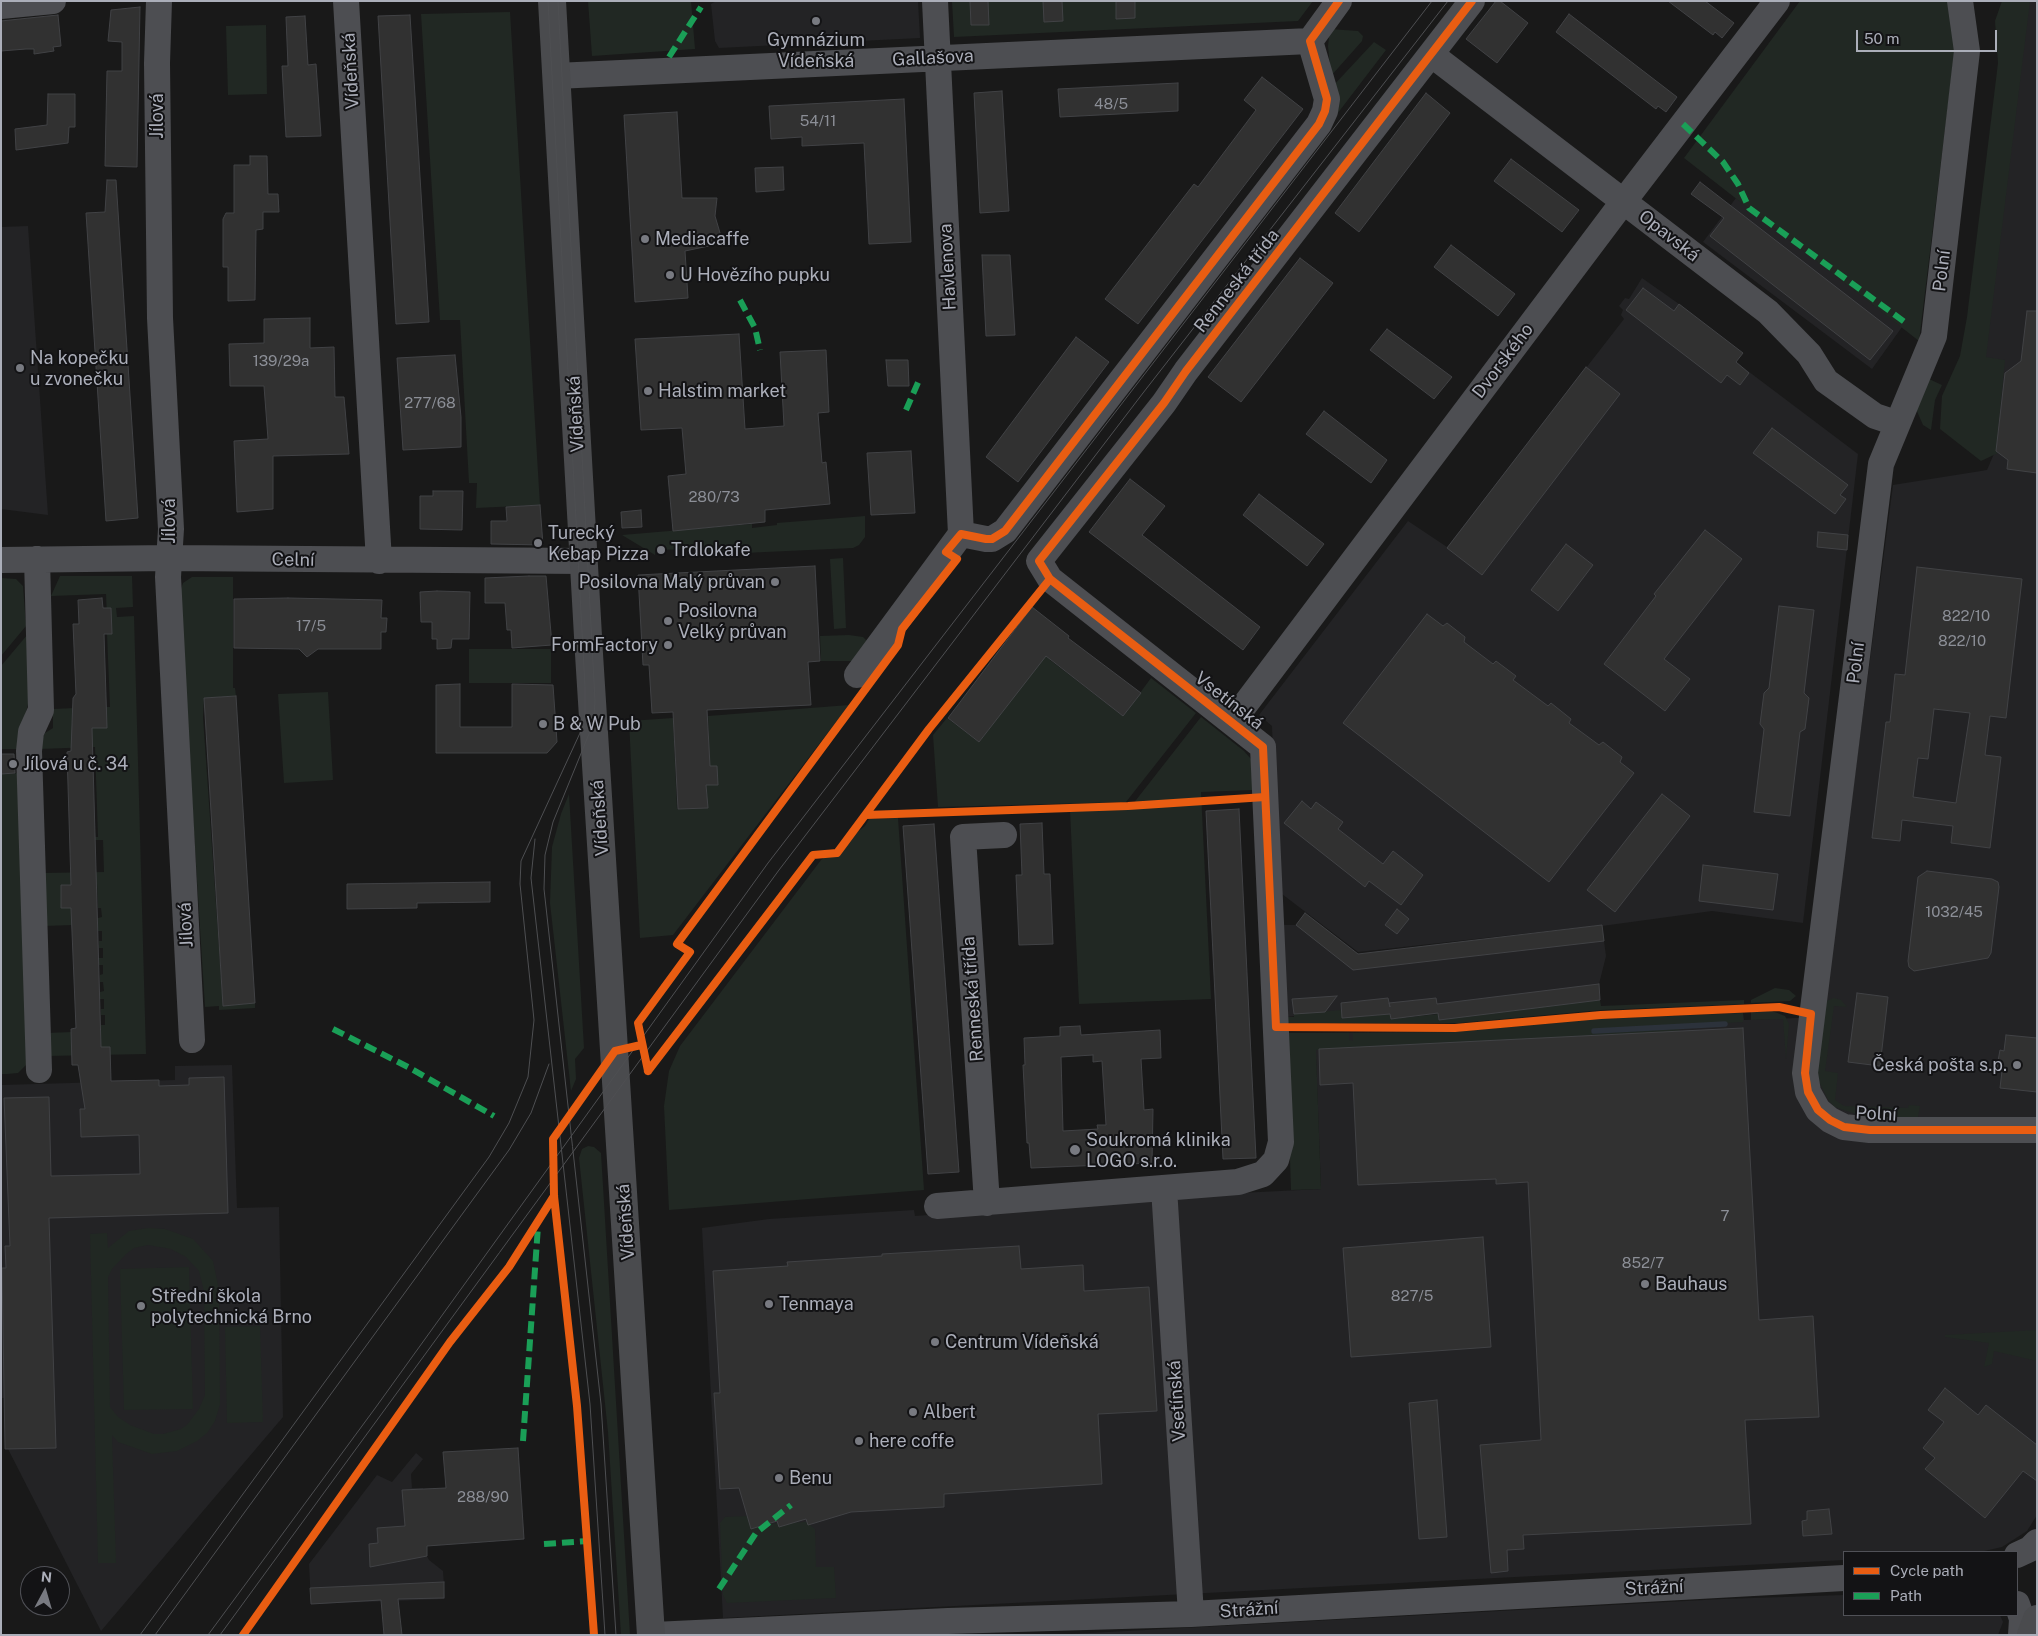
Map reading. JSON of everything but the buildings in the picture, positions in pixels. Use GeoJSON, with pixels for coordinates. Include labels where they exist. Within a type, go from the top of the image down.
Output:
{"type":"FeatureCollection","features":[{"type":"Feature","properties":{"kind":"main road","name":"Vídeňská"},"geometry":{"type":"LineString","coordinates":[[552,1],[584,561],[653,1635]]}},
{"type":"Feature","properties":{"kind":"main road"},"geometry":{"type":"LineString","coordinates":[[2031,1635],[2037,1619]]}},
{"type":"Feature","properties":{"kind":"street"},"geometry":{"type":"LineString","coordinates":[[1,6],[53,1]]}},
{"type":"Feature","properties":{"kind":"street","name":"Jílová"},"geometry":{"type":"LineString","coordinates":[[159,1],[157,63],[160,327],[171,529],[169,558],[192,1040]]}},
{"type":"Feature","properties":{"kind":"street","name":"Vídeňská"},"geometry":{"type":"LineString","coordinates":[[346,1],[379,561]]}},
{"type":"Feature","properties":{"kind":"street","name":"Havlenova"},"geometry":{"type":"LineString","coordinates":[[935,1],[961,534]]}},
{"type":"Feature","properties":{"kind":"street"},"geometry":{"type":"LineString","coordinates":[[1310,41],[1339,1]]}},
{"type":"Feature","properties":{"kind":"street","name":"Renneská třída"},"geometry":{"type":"LineString","coordinates":[[1050,579],[1038,561],[1158,410],[1192,363],[1472,1]]}},
{"type":"Feature","properties":{"kind":"street","name":"Dvorského"},"geometry":{"type":"LineString","coordinates":[[1232,722],[1777,1]]}},
{"type":"Feature","properties":{"kind":"street","name":"Polní"},"geometry":{"type":"LineString","coordinates":[[1960,1],[1968,51],[1934,336],[1896,424],[1880,469],[1805,1073],[1808,1092],[1818,1110],[1830,1120],[1856,1129],[2037,1130]]}},
{"type":"Feature","properties":{"kind":"street","name":"Gallašova"},"geometry":{"type":"LineString","coordinates":[[556,76],[1310,41]]}},
{"type":"Feature","properties":{"kind":"street","name":"Renneská třída"},"geometry":{"type":"LineString","coordinates":[[961,534],[986,540],[992,539],[1004,531],[1319,124],[1326,111],[1327,99],[1310,41]]}},
{"type":"Feature","properties":{"kind":"street","name":"Opavská"},"geometry":{"type":"LineString","coordinates":[[1432,55],[1768,312],[1809,354],[1826,381],[1875,416],[1896,424]]}},
{"type":"Feature","properties":{"kind":"street"},"geometry":{"type":"LineString","coordinates":[[857,675],[961,534]]}},
{"type":"Feature","properties":{"kind":"street","name":"Celní"},"geometry":{"type":"LineString","coordinates":[[1,560],[169,558],[584,561]]}},
{"type":"Feature","properties":{"kind":"street"},"geometry":{"type":"LineString","coordinates":[[37,559],[41,710],[31,732],[29,751],[39,1070]]}},
{"type":"Feature","properties":{"kind":"street","name":"Vsetínská"},"geometry":{"type":"LineString","coordinates":[[937,1206],[1238,1182],[1257,1178],[1270,1169],[1280,1152],[1263,747],[1050,579]]}},
{"type":"Feature","properties":{"kind":"street","name":"Renneská třída"},"geometry":{"type":"LineString","coordinates":[[987,1203],[962,837],[1004,835]]}},
{"type":"Feature","properties":{"kind":"street","name":"Vsetínská"},"geometry":{"type":"LineString","coordinates":[[1164,1188],[1191,1614]]}},
{"type":"Feature","properties":{"kind":"street"},"geometry":{"type":"LineString","coordinates":[[2018,1555],[2030,1549],[2037,1542]]}},
{"type":"Feature","properties":{"kind":"street","name":"Strážní"},"geometry":{"type":"LineString","coordinates":[[653,1635],[948,1621],[1191,1614],[1843,1578]]}},
{"type":"Feature","properties":{"kind":"street"},"geometry":{"type":"LineString","coordinates":[[2018,1607],[2022,1619],[2021,1635]]}},
{"type":"Feature","properties":{"kind":"shaded area"},"geometry":{"type":"Polygon","coordinates":[[[588,1],[691,1],[695,49],[592,56],[588,1]]]}},
{"type":"Feature","properties":{"kind":"shaded area","name":"Gymnázium Vídeňská"},"geometry":{"type":"Polygon","coordinates":[[[716,1],[918,1],[920,38],[719,48],[715,41],[711,4],[716,1]]]}},
{"type":"Feature","properties":{"kind":"shaded area"},"geometry":{"type":"Polygon","coordinates":[[[952,1],[1313,1],[1298,21],[954,37],[952,1]]]}},
{"type":"Feature","properties":{"kind":"shaded area"},"geometry":{"type":"Polygon","coordinates":[[[1800,1],[1948,1],[1955,48],[1919,341],[1684,158],[1800,1]]]}},
{"type":"Feature","properties":{"kind":"shaded area"},"geometry":{"type":"Polygon","coordinates":[[[2002,1],[2030,1],[1986,357],[2005,360],[1996,451],[1998,453],[1981,461],[1940,429],[1942,396],[1960,356],[1967,317],[1998,63],[1995,21],[2002,1]]]}},
{"type":"Feature","properties":{"kind":"shaded area"},"geometry":{"type":"Polygon","coordinates":[[[2007,1],[2037,1],[2037,1515],[2027,1531],[2002,1547],[1984,1551],[1843,1551],[1843,1560],[723,1618],[702,1228],[769,1219],[914,1210],[915,1216],[1179,1196],[1321,1189],[1315,1033],[1455,1032],[1601,1019],[1743,1013],[1744,1020],[1823,1017],[1893,485],[1987,470],[1996,449],[1967,444],[2007,1]]]}},
{"type":"Feature","properties":{"kind":"shaded area"},"geometry":{"type":"Polygon","coordinates":[[[510,12],[540,505],[476,508],[477,483],[469,483],[460,320],[440,320],[421,14],[510,12]]]}},
{"type":"Feature","properties":{"kind":"shaded area"},"geometry":{"type":"Polygon","coordinates":[[[266,25],[267,94],[228,95],[226,26],[266,25]]]}},
{"type":"Feature","properties":{"kind":"shaded area"},"geometry":{"type":"Polygon","coordinates":[[[1330,29],[1358,31],[1363,36],[1362,41],[1331,76],[1328,46],[1330,29]]]}},
{"type":"Feature","properties":{"kind":"shaded area"},"geometry":{"type":"Polygon","coordinates":[[[1374,42],[1386,50],[1191,305],[1332,87],[1374,42]]]}},
{"type":"Feature","properties":{"kind":"shaded area"},"geometry":{"type":"Polygon","coordinates":[[[1736,198],[1902,327],[1872,369],[1703,242],[1736,198]]]}},
{"type":"Feature","properties":{"kind":"shaded area","name":"Na kopečku u zvonečku"},"geometry":{"type":"Polygon","coordinates":[[[28,226],[48,515],[1,509],[1,227],[28,226]]]}},
{"type":"Feature","properties":{"kind":"shaded area"},"geometry":{"type":"Polygon","coordinates":[[[1642,278],[1679,304],[1736,362],[1858,454],[1803,923],[1712,911],[1602,926],[1606,956],[1599,984],[1600,1000],[1439,1019],[1438,1014],[1391,1019],[1390,1014],[1342,1018],[1341,1011],[1286,1017],[1280,925],[1296,925],[1304,914],[1365,960],[1602,925],[1358,952],[1278,891],[1272,726],[1259,715],[1408,521],[1447,547],[1624,319],[1621,315],[1623,310],[1619,306],[1625,298],[1629,299],[1642,278]]]}},
{"type":"Feature","properties":{"kind":"shaded area"},"geometry":{"type":"Polygon","coordinates":[[[1929,379],[1942,385],[1935,400],[1931,430],[1923,425],[1916,409],[1929,379]]]}},
{"type":"Feature","properties":{"kind":"shaded area"},"geometry":{"type":"Polygon","coordinates":[[[865,516],[865,537],[859,545],[853,548],[700,555],[699,549],[655,550],[655,555],[622,535],[752,524],[752,528],[777,525],[777,523],[865,516]]]}},
{"type":"Feature","properties":{"kind":"shaded area"},"geometry":{"type":"Polygon","coordinates":[[[843,558],[846,628],[834,629],[830,559],[843,558]]]}},
{"type":"Feature","properties":{"kind":"shaded area"},"geometry":{"type":"Polygon","coordinates":[[[60,576],[132,576],[133,607],[116,608],[117,617],[134,616],[146,1054],[48,1056],[47,1033],[71,1032],[72,1048],[101,1047],[101,1025],[105,1025],[105,1015],[101,1015],[101,1009],[104,1009],[104,999],[100,999],[100,992],[104,991],[103,982],[100,982],[100,975],[103,974],[103,965],[99,965],[99,958],[103,958],[103,948],[99,948],[99,941],[102,941],[102,931],[98,931],[98,918],[102,917],[101,908],[98,908],[97,884],[61,885],[61,908],[71,908],[73,925],[44,926],[43,873],[104,872],[103,840],[95,840],[95,837],[98,837],[95,747],[39,749],[45,733],[53,728],[53,709],[75,708],[75,713],[72,713],[72,728],[106,728],[106,707],[110,707],[107,634],[112,634],[111,617],[107,617],[106,594],[51,596],[60,576]]]}},
{"type":"Feature","properties":{"kind":"shaded area"},"geometry":{"type":"Polygon","coordinates":[[[192,577],[233,577],[233,688],[235,688],[236,696],[204,698],[203,717],[223,1006],[255,1003],[255,1008],[219,1010],[219,1006],[205,1007],[179,595],[183,583],[192,577]]]}},
{"type":"Feature","properties":{"kind":"shaded area"},"geometry":{"type":"Polygon","coordinates":[[[1,578],[16,579],[23,586],[26,626],[1,656],[1,578]]]}},
{"type":"Feature","properties":{"kind":"shaded area"},"geometry":{"type":"Polygon","coordinates":[[[33,628],[28,704],[21,732],[25,749],[1,749],[1,666],[33,628]]]}},
{"type":"Feature","properties":{"kind":"shaded area"},"geometry":{"type":"Polygon","coordinates":[[[849,635],[863,637],[867,641],[852,661],[821,661],[820,636],[849,635]]]}},
{"type":"Feature","properties":{"kind":"shaded area"},"geometry":{"type":"Polygon","coordinates":[[[469,649],[551,649],[551,683],[469,683],[469,649]]]}},
{"type":"Feature","properties":{"kind":"shaded area"},"geometry":{"type":"Polygon","coordinates":[[[1046,654],[1051,658],[1050,660],[1123,716],[1151,678],[1196,713],[1126,802],[938,807],[933,735],[947,718],[979,742],[1046,654]]]}},
{"type":"Feature","properties":{"kind":"shaded area"},"geometry":{"type":"Polygon","coordinates":[[[328,692],[333,780],[284,783],[278,694],[328,692]]]}},
{"type":"Feature","properties":{"kind":"shaded area"},"geometry":{"type":"Polygon","coordinates":[[[849,705],[673,935],[640,938],[629,721],[673,718],[677,809],[707,808],[706,785],[717,785],[705,767],[709,739],[708,716],[849,705]]]}},
{"type":"Feature","properties":{"kind":"shaded area"},"geometry":{"type":"Polygon","coordinates":[[[1201,717],[1244,751],[1251,759],[1253,790],[1201,792],[1211,999],[1079,1004],[1070,810],[1129,809],[1201,717]]]}},
{"type":"Feature","properties":{"kind":"shaded area"},"geometry":{"type":"Polygon","coordinates":[[[23,773],[26,1065],[18,1073],[1,1074],[1,774],[23,773]]]}},
{"type":"Feature","properties":{"kind":"shaded area"},"geometry":{"type":"Polygon","coordinates":[[[569,794],[584,1048],[575,1059],[576,1079],[571,1091],[550,903],[552,847],[561,814],[569,794]]]}},
{"type":"Feature","properties":{"kind":"shaded area"},"geometry":{"type":"Polygon","coordinates":[[[898,818],[924,1190],[669,1210],[664,1106],[669,1071],[680,1046],[821,860],[865,826],[869,819],[898,818]]]}},
{"type":"Feature","properties":{"kind":"shaded area"},"geometry":{"type":"Polygon","coordinates":[[[1775,988],[1789,990],[1796,996],[1790,1001],[1751,1003],[1751,1000],[1775,988]]]}},
{"type":"Feature","properties":{"kind":"shaded area"},"geometry":{"type":"Polygon","coordinates":[[[1834,998],[1841,1000],[1847,1007],[1834,1006],[1825,1071],[1838,1073],[1835,1100],[1844,1106],[1908,1108],[1909,1105],[1920,1106],[1918,1117],[1913,1119],[1858,1117],[1858,1115],[1835,1107],[1829,1101],[1818,1080],[1817,1068],[1824,1002],[1834,998]]]}},
{"type":"Feature","properties":{"kind":"shaded area"},"geometry":{"type":"Polygon","coordinates":[[[1600,1000],[1601,1006],[1744,1000],[1744,1004],[1601,1010],[1459,1023],[1285,1023],[1286,1017],[1294,1017],[1294,1014],[1342,1010],[1343,1018],[1390,1014],[1391,1019],[1438,1014],[1439,1019],[1600,1000]]]}},
{"type":"Feature","properties":{"kind":"shaded area"},"geometry":{"type":"Polygon","coordinates":[[[1772,1011],[1785,1016],[1789,1024],[1786,1059],[1783,1019],[1751,1020],[1751,1012],[1772,1011]]]}},
{"type":"Feature","properties":{"kind":"shaded area"},"geometry":{"type":"Polygon","coordinates":[[[1743,1013],[1743,1022],[1591,1030],[1591,1032],[1679,1027],[1679,1032],[1316,1050],[1321,1189],[1291,1190],[1286,1033],[1349,1033],[1349,1040],[1353,1041],[1353,1033],[1455,1032],[1601,1019],[1743,1013]]]}},
{"type":"Feature","properties":{"kind":"shaded area","name":"Střední škola polytechnická Brno"},"geometry":{"type":"Polygon","coordinates":[[[232,1065],[237,1208],[279,1207],[283,1417],[101,1631],[70,1570],[70,1566],[68,1566],[8,1449],[5,1449],[4,1398],[1,1398],[1,1085],[175,1080],[175,1066],[232,1065]]]}},
{"type":"Feature","properties":{"kind":"shaded area"},"geometry":{"type":"Polygon","coordinates":[[[588,1146],[594,1147],[601,1153],[630,1635],[621,1635],[608,1432],[579,1158],[582,1149],[588,1146]]]}},
{"type":"Feature","properties":{"kind":"shaded area"},"geometry":{"type":"Polygon","coordinates":[[[148,1228],[165,1229],[193,1239],[213,1261],[219,1290],[220,1404],[215,1421],[207,1433],[197,1441],[177,1451],[152,1454],[118,1442],[112,1435],[116,1563],[98,1563],[90,1234],[107,1233],[108,1248],[129,1231],[148,1228]],[[148,1245],[134,1248],[112,1269],[108,1277],[110,1407],[118,1417],[130,1425],[154,1434],[163,1434],[181,1429],[187,1425],[199,1409],[205,1395],[204,1291],[199,1271],[186,1257],[171,1249],[148,1245]]]}},
{"type":"Feature","properties":{"kind":"shaded area"},"geometry":{"type":"Polygon","coordinates":[[[189,1267],[193,1409],[124,1410],[120,1269],[189,1267]]]}},
{"type":"Feature","properties":{"kind":"shaded area"},"geometry":{"type":"Polygon","coordinates":[[[260,1326],[263,1422],[227,1423],[225,1327],[260,1326]]]}},
{"type":"Feature","properties":{"kind":"shaded area"},"geometry":{"type":"Polygon","coordinates":[[[2037,1330],[2037,1361],[1994,1351],[1992,1364],[1984,1367],[1989,1343],[1945,1337],[1945,1335],[2037,1330]]]}},
{"type":"Feature","properties":{"kind":"shaded area"},"geometry":{"type":"Polygon","coordinates":[[[416,1453],[423,1459],[411,1474],[412,1488],[423,1488],[427,1556],[429,1560],[443,1571],[445,1599],[311,1604],[309,1564],[377,1475],[392,1482],[416,1453]]]}},
{"type":"Feature","properties":{"kind":"shaded area"},"geometry":{"type":"Polygon","coordinates":[[[746,1516],[767,1524],[806,1522],[815,1529],[816,1567],[834,1567],[836,1598],[727,1603],[723,1595],[720,1523],[725,1517],[746,1516]]]}},
{"type":"Feature","properties":{"kind":"shaded area"},"geometry":{"type":"Polygon","coordinates":[[[1843,1595],[1843,1616],[2000,1616],[2003,1622],[1998,1635],[1052,1635],[1723,1599],[1843,1595]]]}},
{"type":"Feature","properties":{"kind":"waterway"},"geometry":{"type":"LineString","coordinates":[[1594,1031],[1725,1024]]}},
{"type":"Feature","properties":{"kind":"tram line"},"geometry":{"type":"LineString","coordinates":[[140,1635],[489,1157],[509,1123],[528,1077],[534,1020],[520,884],[521,861],[580,733],[585,714],[548,1]]}},
{"type":"Feature","properties":{"kind":"tram line"},"geometry":{"type":"LineString","coordinates":[[558,1],[595,701],[594,716],[589,734],[553,822],[545,855],[544,889],[601,1404],[616,1635]]}},
{"type":"Feature","properties":{"kind":"tram line"},"geometry":{"type":"LineString","coordinates":[[208,1635],[376,1407],[768,863],[1432,1]]}},
{"type":"Feature","properties":{"kind":"tram line"},"geometry":{"type":"LineString","coordinates":[[220,1635],[779,870],[1143,393],[1448,1]]}},
{"type":"Feature","properties":{"kind":"tram line"},"geometry":{"type":"LineString","coordinates":[[535,839],[531,878],[590,1404],[605,1635]]}},
{"type":"Feature","properties":{"kind":"tram line"},"geometry":{"type":"LineString","coordinates":[[155,1635],[509,1150],[531,1113],[549,1064]]}},
{"type":"Feature","properties":{"kind":"marked path"},"geometry":{"type":"LineString","coordinates":[[669,57],[701,7]]}},
{"type":"Feature","properties":{"kind":"marked path"},"geometry":{"type":"LineString","coordinates":[[1683,124],[1723,162],[1738,184],[1749,208],[1906,323]]}},
{"type":"Feature","properties":{"kind":"marked path"},"geometry":{"type":"LineString","coordinates":[[740,300],[755,328],[760,350]]}},
{"type":"Feature","properties":{"kind":"marked path"},"geometry":{"type":"LineString","coordinates":[[906,410],[920,378]]}},
{"type":"Feature","properties":{"kind":"marked path"},"geometry":{"type":"LineString","coordinates":[[333,1029],[408,1067],[494,1116]]}},
{"type":"Feature","properties":{"kind":"marked path"},"geometry":{"type":"LineString","coordinates":[[523,1441],[538,1226]]}},
{"type":"Feature","properties":{"kind":"marked path"},"geometry":{"type":"LineString","coordinates":[[719,1589],[756,1533],[791,1505]]}},
{"type":"Feature","properties":{"kind":"marked path"},"geometry":{"type":"LineString","coordinates":[[544,1544],[588,1541]]}},
{"type":"Feature","properties":{"kind":"cycle path"},"geometry":{"type":"LineString","coordinates":[[648,1071],[638,1023],[690,952],[677,944],[898,645],[902,629],[957,559],[946,552],[961,534],[992,539],[1005,531],[1319,124],[1325,111],[1327,99],[1310,41],[1339,1]]}},
{"type":"Feature","properties":{"kind":"cycle path"},"geometry":{"type":"LineString","coordinates":[[1472,1],[1186,371],[1164,403],[1039,561],[1050,579],[1263,747],[1276,1027],[1455,1028],[1601,1015],[1779,1007],[1811,1014],[1805,1073],[1808,1092],[1818,1110],[1830,1120],[1844,1127],[1870,1130],[2037,1130]]}},
{"type":"Feature","properties":{"kind":"cycle path"},"geometry":{"type":"LineString","coordinates":[[648,1071],[813,855],[837,853],[929,729],[1050,579]]}},
{"type":"Feature","properties":{"kind":"cycle path"},"geometry":{"type":"LineString","coordinates":[[866,815],[1128,806],[1265,797]]}},
{"type":"Feature","properties":{"kind":"cycle path"},"geometry":{"type":"LineString","coordinates":[[594,1635],[577,1406],[554,1196],[553,1139],[615,1051],[641,1045]]}},
{"type":"Feature","properties":{"kind":"cycle path"},"geometry":{"type":"LineString","coordinates":[[243,1635],[450,1342],[509,1267],[554,1196]]}},
{"type":"Feature","properties":{"kind":"place","name":"Gymnázium Vídeňská"},"geometry":{"type":"Point","coordinates":[816,21]}},
{"type":"Feature","properties":{"kind":"place","name":"Mediacaffe"},"geometry":{"type":"Point","coordinates":[645,239]}},
{"type":"Feature","properties":{"kind":"place","name":"U Hovězího pupku"},"geometry":{"type":"Point","coordinates":[670,275]}},
{"type":"Feature","properties":{"kind":"place","name":"Na kopečku u zvonečku"},"geometry":{"type":"Point","coordinates":[20,368]}},
{"type":"Feature","properties":{"kind":"place","name":"Halstim market"},"geometry":{"type":"Point","coordinates":[648,391]}},
{"type":"Feature","properties":{"kind":"place","name":"Turecký Kebap Pizza"},"geometry":{"type":"Point","coordinates":[538,543]}},
{"type":"Feature","properties":{"kind":"place","name":"Trdlokafe"},"geometry":{"type":"Point","coordinates":[661,550]}},
{"type":"Feature","properties":{"kind":"place","name":"Posilovna Malý průvan"},"geometry":{"type":"Point","coordinates":[775,582]}},
{"type":"Feature","properties":{"kind":"place","name":"Posilovna Velký průvan"},"geometry":{"type":"Point","coordinates":[668,621]}},
{"type":"Feature","properties":{"kind":"place","name":"FormFactory"},"geometry":{"type":"Point","coordinates":[668,645]}},
{"type":"Feature","properties":{"kind":"place","name":"B & W Pub"},"geometry":{"type":"Point","coordinates":[543,724]}},
{"type":"Feature","properties":{"kind":"place","name":"Jílová u č. 34"},"geometry":{"type":"Point","coordinates":[13,764]}},
{"type":"Feature","properties":{"kind":"place","name":"Česká pošta s.p."},"geometry":{"type":"Point","coordinates":[2017,1065]}},
{"type":"Feature","properties":{"kind":"place","name":"Soukromá klinika LOGO s.r.o."},"geometry":{"type":"Point","coordinates":[1075,1150]}},
{"type":"Feature","properties":{"kind":"place","name":"Bauhaus"},"geometry":{"type":"Point","coordinates":[1645,1284]}},
{"type":"Feature","properties":{"kind":"place","name":"Tenmaya"},"geometry":{"type":"Point","coordinates":[769,1304]}},
{"type":"Feature","properties":{"kind":"place","name":"Střední škola polytechnická Brno"},"geometry":{"type":"Point","coordinates":[141,1306]}},
{"type":"Feature","properties":{"kind":"place","name":"Centrum Vídeňská"},"geometry":{"type":"Point","coordinates":[935,1342]}},
{"type":"Feature","properties":{"kind":"place","name":"Albert"},"geometry":{"type":"Point","coordinates":[913,1412]}},
{"type":"Feature","properties":{"kind":"place","name":"here coffe"},"geometry":{"type":"Point","coordinates":[859,1441]}},
{"type":"Feature","properties":{"kind":"place","name":"Benu"},"geometry":{"type":"Point","coordinates":[779,1478]}}]}
